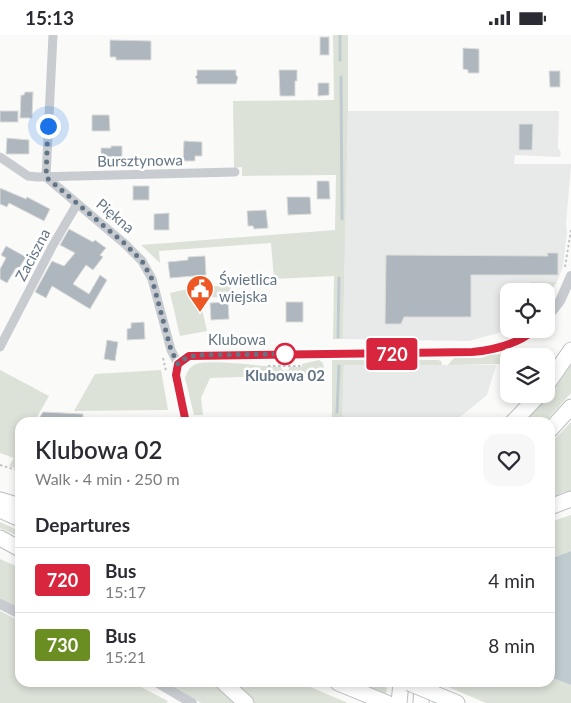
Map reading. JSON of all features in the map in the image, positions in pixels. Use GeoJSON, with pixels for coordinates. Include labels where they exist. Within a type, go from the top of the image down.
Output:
{"type":"FeatureCollection","features":[{"type":"Feature","properties":{"kind":"highway"},"geometry":{"type":"LineString","coordinates":[[555,373],[571,350]]}},
{"type":"Feature","properties":{"kind":"highway"},"geometry":{"type":"LineString","coordinates":[[518,417],[531,403]]}},
{"type":"Feature","properties":{"kind":"highway"},"geometry":{"type":"LineString","coordinates":[[555,425],[571,407]]}},
{"type":"Feature","properties":{"kind":"highway"},"geometry":{"type":"LineString","coordinates":[[555,505],[571,499]]}},
{"type":"Feature","properties":{"kind":"highway"},"geometry":{"type":"LineString","coordinates":[[0,500],[15,504]]}},
{"type":"Feature","properties":{"kind":"highway"},"geometry":{"type":"LineString","coordinates":[[0,510],[15,517]]}},
{"type":"Feature","properties":{"kind":"highway"},"geometry":{"type":"LineString","coordinates":[[1,538],[15,545]]}},
{"type":"Feature","properties":{"kind":"highway"},"geometry":{"type":"LineString","coordinates":[[228,687],[246,703]]}},
{"type":"Feature","properties":{"kind":"highway"},"geometry":{"type":"LineString","coordinates":[[348,687],[386,703]]}},
{"type":"Feature","properties":{"kind":"highway"},"geometry":{"type":"LineString","coordinates":[[399,703],[401,687]]}},
{"type":"Feature","properties":{"kind":"highway"},"geometry":{"type":"LineString","coordinates":[[421,703],[428,688],[457,703]]}},
{"type":"Feature","properties":{"kind":"street"},"geometry":{"type":"LineString","coordinates":[[0,157],[28,175],[46,177],[53,35]]}},
{"type":"Feature","properties":{"kind":"street","name":"Bursztynowa"},"geometry":{"type":"LineString","coordinates":[[46,177],[235,172]]}},
{"type":"Feature","properties":{"kind":"street","name":"Piękna"},"geometry":{"type":"LineString","coordinates":[[46,177],[124,243],[148,269],[171,350],[178,364],[176,375],[185,417]]}},
{"type":"Feature","properties":{"kind":"street","name":"Zaciszna"},"geometry":{"type":"LineString","coordinates":[[0,347],[53,245],[77,205]]}},
{"type":"Feature","properties":{"kind":"street"},"geometry":{"type":"LineString","coordinates":[[555,307],[571,277]]}},
{"type":"Feature","properties":{"kind":"street","name":"Klubowa"},"geometry":{"type":"LineString","coordinates":[[178,364],[184,359],[196,355],[458,353],[485,351],[508,345],[522,338]]}},
{"type":"Feature","properties":{"kind":"street"},"geometry":{"type":"LineString","coordinates":[[0,605],[15,612]]}},
{"type":"Feature","properties":{"kind":"street"},"geometry":{"type":"LineString","coordinates":[[165,687],[192,703]]}},
{"type":"Feature","properties":{"kind":"path"},"geometry":{"type":"LineString","coordinates":[[0,465],[15,470]]}},
{"type":"Feature","properties":{"kind":"shaded area"},"geometry":{"type":"Polygon","coordinates":[[[333,35],[348,35],[343,339],[333,339],[334,276],[274,279],[271,243],[159,251],[160,263],[141,245],[335,230],[336,175],[242,176],[242,167],[234,168],[233,101],[334,100],[333,35]]]}},
{"type":"Feature","properties":{"kind":"shaded area"},"geometry":{"type":"Polygon","coordinates":[[[348,111],[559,111],[558,148],[561,152],[560,157],[515,155],[514,164],[571,164],[563,266],[557,282],[500,283],[500,333],[469,341],[343,339],[348,111]]]}},
{"type":"Feature","properties":{"kind":"shaded area"},"geometry":{"type":"Polygon","coordinates":[[[557,282],[555,285],[555,283],[530,283],[557,282]]]}},
{"type":"Feature","properties":{"kind":"shaded area"},"geometry":{"type":"Polygon","coordinates":[[[207,286],[231,286],[230,298],[206,297],[207,286]]]}},
{"type":"Feature","properties":{"kind":"shaded area"},"geometry":{"type":"Polygon","coordinates":[[[197,287],[207,331],[180,336],[170,293],[197,287]]]}},
{"type":"Feature","properties":{"kind":"shaded area"},"geometry":{"type":"Polygon","coordinates":[[[500,354],[500,364],[448,365],[454,358],[482,358],[500,354]]]}},
{"type":"Feature","properties":{"kind":"shaded area"},"geometry":{"type":"Polygon","coordinates":[[[319,360],[323,363],[325,374],[210,378],[201,398],[203,415],[194,415],[185,378],[188,370],[194,365],[211,362],[281,367],[282,370],[289,370],[289,367],[302,367],[302,364],[319,360]]]}},
{"type":"Feature","properties":{"kind":"shaded area"},"geometry":{"type":"Polygon","coordinates":[[[332,360],[441,361],[442,365],[344,365],[342,417],[332,417],[332,360]]]}},
{"type":"Feature","properties":{"kind":"shaded area"},"geometry":{"type":"Polygon","coordinates":[[[344,365],[496,365],[487,395],[460,417],[342,417],[344,365]]]}},
{"type":"Feature","properties":{"kind":"shaded area"},"geometry":{"type":"Polygon","coordinates":[[[571,365],[571,393],[549,417],[528,417],[542,403],[555,403],[555,387],[571,365]]]}},
{"type":"Feature","properties":{"kind":"shaded area"},"geometry":{"type":"Polygon","coordinates":[[[0,370],[49,396],[37,417],[15,417],[15,468],[9,466],[14,458],[0,453],[0,370]]]}},
{"type":"Feature","properties":{"kind":"shaded area"},"geometry":{"type":"Polygon","coordinates":[[[161,370],[168,410],[74,411],[95,374],[161,370]]]}},
{"type":"Feature","properties":{"kind":"shaded area"},"geometry":{"type":"Polygon","coordinates":[[[571,422],[571,491],[563,492],[555,496],[555,439],[571,422]]]}},
{"type":"Feature","properties":{"kind":"shaded area"},"geometry":{"type":"Polygon","coordinates":[[[571,515],[571,551],[555,557],[555,520],[571,515]]]}},
{"type":"Feature","properties":{"kind":"shaded area"},"geometry":{"type":"Polygon","coordinates":[[[0,522],[15,529],[15,535],[0,528],[0,522]]]}},
{"type":"Feature","properties":{"kind":"shaded area"},"geometry":{"type":"Polygon","coordinates":[[[571,551],[571,685],[555,679],[555,557],[571,551]]]}},
{"type":"Feature","properties":{"kind":"shaded area"},"geometry":{"type":"Polygon","coordinates":[[[0,559],[15,566],[15,606],[0,599],[0,559]]]}},
{"type":"Feature","properties":{"kind":"shaded area"},"geometry":{"type":"Polygon","coordinates":[[[0,611],[15,618],[15,687],[141,687],[168,701],[166,703],[0,703],[0,611]]]}},
{"type":"Feature","properties":{"kind":"shaded area"},"geometry":{"type":"Polygon","coordinates":[[[555,679],[571,685],[571,703],[486,703],[448,687],[555,687],[555,679]]]}},
{"type":"Feature","properties":{"kind":"shaded area"},"geometry":{"type":"Polygon","coordinates":[[[175,687],[220,687],[238,703],[201,703],[175,687]]]}},
{"type":"Feature","properties":{"kind":"shaded area"},"geometry":{"type":"Polygon","coordinates":[[[235,687],[310,687],[348,703],[253,703],[235,687]]]}},
{"type":"Feature","properties":{"kind":"shaded area"},"geometry":{"type":"Polygon","coordinates":[[[369,687],[387,688],[386,694],[369,687]]]}},
{"type":"Feature","properties":{"kind":"building"},"geometry":{"type":"Polygon","coordinates":[[[320,37],[329,37],[329,55],[320,55],[320,37]]]}},
{"type":"Feature","properties":{"kind":"building"},"geometry":{"type":"Polygon","coordinates":[[[110,40],[151,41],[151,60],[116,60],[116,57],[110,57],[110,40]]]}},
{"type":"Feature","properties":{"kind":"building"},"geometry":{"type":"Polygon","coordinates":[[[463,48],[479,49],[479,73],[468,73],[468,70],[463,69],[463,48]]]}},
{"type":"Feature","properties":{"kind":"building"},"geometry":{"type":"Polygon","coordinates":[[[197,70],[236,70],[238,77],[236,84],[197,84],[195,77],[197,70]]]}},
{"type":"Feature","properties":{"kind":"building"},"geometry":{"type":"Polygon","coordinates":[[[279,70],[297,70],[295,96],[280,96],[279,70]]]}},
{"type":"Feature","properties":{"kind":"building"},"geometry":{"type":"Polygon","coordinates":[[[549,71],[560,71],[560,87],[550,87],[549,71]]]}},
{"type":"Feature","properties":{"kind":"building"},"geometry":{"type":"Polygon","coordinates":[[[318,83],[329,83],[329,95],[318,96],[318,83]]]}},
{"type":"Feature","properties":{"kind":"building"},"geometry":{"type":"Polygon","coordinates":[[[25,92],[33,92],[32,118],[20,118],[21,95],[24,95],[25,92]]]}},
{"type":"Feature","properties":{"kind":"building"},"geometry":{"type":"Polygon","coordinates":[[[0,111],[18,111],[18,122],[0,122],[0,111]]]}},
{"type":"Feature","properties":{"kind":"building"},"geometry":{"type":"Polygon","coordinates":[[[92,115],[109,115],[110,131],[92,131],[92,115]]]}},
{"type":"Feature","properties":{"kind":"building"},"geometry":{"type":"Polygon","coordinates":[[[519,124],[533,124],[532,150],[519,150],[519,124]]]}},
{"type":"Feature","properties":{"kind":"building"},"geometry":{"type":"Polygon","coordinates":[[[7,138],[29,140],[29,154],[6,154],[7,138]]]}},
{"type":"Feature","properties":{"kind":"building"},"geometry":{"type":"Polygon","coordinates":[[[184,141],[202,142],[202,156],[195,156],[195,161],[183,161],[184,141]]]}},
{"type":"Feature","properties":{"kind":"building"},"geometry":{"type":"Polygon","coordinates":[[[111,146],[122,146],[122,165],[112,164],[112,166],[101,167],[101,148],[111,148],[111,146]]]}},
{"type":"Feature","properties":{"kind":"building"},"geometry":{"type":"Polygon","coordinates":[[[317,181],[329,181],[330,199],[317,199],[317,181]]]}},
{"type":"Feature","properties":{"kind":"building"},"geometry":{"type":"Polygon","coordinates":[[[133,186],[149,186],[149,200],[133,200],[133,186]]]}},
{"type":"Feature","properties":{"kind":"building"},"geometry":{"type":"Polygon","coordinates":[[[0,188],[26,199],[27,197],[50,209],[44,221],[9,203],[7,207],[0,204],[0,188]]]}},
{"type":"Feature","properties":{"kind":"building"},"geometry":{"type":"Polygon","coordinates":[[[287,197],[310,197],[311,214],[288,215],[287,197]]]}},
{"type":"Feature","properties":{"kind":"building"},"geometry":{"type":"Polygon","coordinates":[[[266,210],[268,228],[254,229],[253,226],[248,226],[247,211],[266,210]]]}},
{"type":"Feature","properties":{"kind":"building"},"geometry":{"type":"Polygon","coordinates":[[[169,213],[169,230],[154,230],[154,214],[169,213]]]}},
{"type":"Feature","properties":{"kind":"building"},"geometry":{"type":"Polygon","coordinates":[[[69,229],[93,242],[95,240],[106,248],[100,255],[103,257],[93,270],[86,265],[73,284],[89,294],[100,275],[107,280],[90,309],[52,286],[46,298],[35,292],[52,261],[64,266],[75,253],[60,245],[69,229]]]}},
{"type":"Feature","properties":{"kind":"building"},"geometry":{"type":"Polygon","coordinates":[[[6,246],[26,257],[18,270],[16,268],[7,283],[0,279],[0,269],[6,258],[1,255],[6,246]]]}},
{"type":"Feature","properties":{"kind":"building"},"geometry":{"type":"Polygon","coordinates":[[[547,253],[558,253],[558,275],[471,275],[471,317],[404,317],[401,324],[385,324],[386,255],[548,256],[547,253]]]}},
{"type":"Feature","properties":{"kind":"building"},"geometry":{"type":"Polygon","coordinates":[[[205,256],[206,275],[170,278],[168,262],[188,260],[188,257],[205,256]]]}},
{"type":"Feature","properties":{"kind":"building"},"geometry":{"type":"Polygon","coordinates":[[[228,302],[229,319],[211,320],[210,303],[228,302]]]}},
{"type":"Feature","properties":{"kind":"building"},"geometry":{"type":"Polygon","coordinates":[[[286,302],[303,302],[303,322],[286,322],[286,302]]]}},
{"type":"Feature","properties":{"kind":"building"},"geometry":{"type":"Polygon","coordinates":[[[144,322],[145,339],[127,340],[127,329],[131,328],[131,323],[144,322]]]}},
{"type":"Feature","properties":{"kind":"building"},"geometry":{"type":"Polygon","coordinates":[[[107,340],[118,342],[115,361],[104,359],[107,340]]]}},
{"type":"Feature","properties":{"kind":"building"},"geometry":{"type":"Polygon","coordinates":[[[43,412],[83,414],[83,417],[40,417],[43,412]]]}},
{"type":"Feature","properties":{"kind":"waterway"},"geometry":{"type":"LineString","coordinates":[[340,35],[340,60]]}},
{"type":"Feature","properties":{"kind":"waterway"},"geometry":{"type":"LineString","coordinates":[[341,77],[342,219]]}},
{"type":"Feature","properties":{"kind":"waterway"},"geometry":{"type":"LineString","coordinates":[[338,337],[339,278]]}},
{"type":"Feature","properties":{"kind":"waterway"},"geometry":{"type":"LineString","coordinates":[[337,412],[339,366]]}},
{"type":"Feature","properties":{"kind":"bus line","name":"720"},"geometry":{"type":"LineString","coordinates":[[185,417],[176,375],[178,364],[189,356],[458,353],[485,351],[508,345],[522,338]]}},
{"type":"Feature","properties":{"kind":"place","name":"Świetlica wiejska"},"geometry":{"type":"Point","coordinates":[200,313]}},
{"type":"Feature","properties":{"kind":"place","name":"Klubowa 02"},"geometry":{"type":"Point","coordinates":[285,354]}},
{"type":"Feature","properties":{"kind":"route"},"geometry":{"type":"LineString","coordinates":[[48,126],[46,177],[124,243],[148,269],[171,350],[178,364],[189,356],[196,355],[285,354]]}}]}
